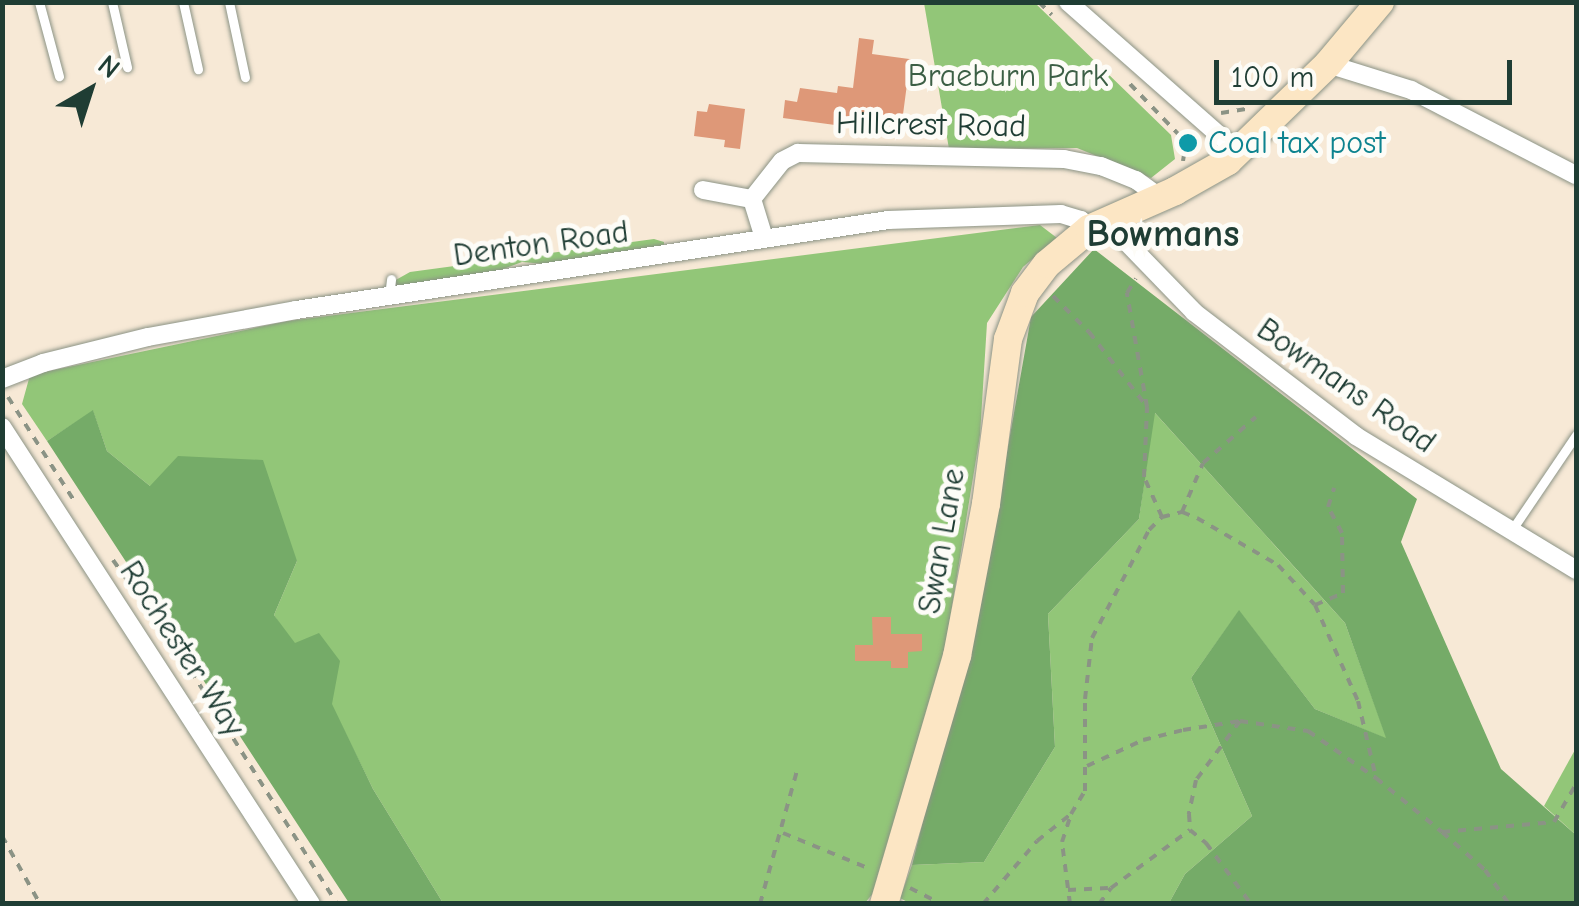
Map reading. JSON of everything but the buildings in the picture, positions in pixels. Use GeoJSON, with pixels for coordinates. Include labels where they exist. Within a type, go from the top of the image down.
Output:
{"type":"FeatureCollection","features":[{"type":"Feature","properties":{"kind":"street"},"geometry":{"type":"LineString","coordinates":[[1068,2],[1238,152]]}},
{"type":"Feature","properties":{"kind":"street"},"geometry":{"type":"LineString","coordinates":[[1097,225],[1161,198],[1238,152],[1328,64],[1380,2]]}},
{"type":"Feature","properties":{"kind":"street"},"geometry":{"type":"LineString","coordinates":[[1328,64],[1411,90],[1576,175]]}},
{"type":"Feature","properties":{"kind":"street","name":"Hillcrest Road"},"geometry":{"type":"LineString","coordinates":[[752,199],[782,161],[798,154],[1064,160],[1101,166],[1136,180],[1161,198]]}},
{"type":"Feature","properties":{"kind":"street"},"geometry":{"type":"LineString","coordinates":[[703,190],[752,199],[764,238]]}},
{"type":"Feature","properties":{"kind":"street","name":"Denton Road"},"geometry":{"type":"LineString","coordinates":[[2,378],[43,363],[148,337],[390,288],[657,258],[888,220],[1066,214],[1097,225]]}},
{"type":"Feature","properties":{"kind":"street","name":"Swan Lane"},"geometry":{"type":"LineString","coordinates":[[888,891],[957,656],[986,504],[1008,339],[1034,278],[1097,225]]}},
{"type":"Feature","properties":{"kind":"street","name":"Bowmans Road"},"geometry":{"type":"LineString","coordinates":[[1097,225],[1194,312],[1356,436],[1576,570]]}},
{"type":"Feature","properties":{"kind":"street","name":"Rochester Way"},"geometry":{"type":"LineString","coordinates":[[2,427],[311,904]]}},
{"type":"Feature","properties":{"kind":"lane"},"geometry":{"type":"LineString","coordinates":[[39,2],[59,76]]}},
{"type":"Feature","properties":{"kind":"lane"},"geometry":{"type":"LineString","coordinates":[[112,2],[127,66]]}},
{"type":"Feature","properties":{"kind":"lane"},"geometry":{"type":"LineString","coordinates":[[183,2],[198,69]]}},
{"type":"Feature","properties":{"kind":"lane"},"geometry":{"type":"LineString","coordinates":[[229,2],[245,77]]}},
{"type":"Feature","properties":{"kind":"lane"},"geometry":{"type":"LineString","coordinates":[[654,239],[657,258]]}},
{"type":"Feature","properties":{"kind":"lane"},"geometry":{"type":"LineString","coordinates":[[1511,531],[1576,435]]}},
{"type":"Feature","properties":{"kind":"path"},"geometry":{"type":"LineString","coordinates":[[1040,2],[1063,24]]}},
{"type":"Feature","properties":{"kind":"path"},"geometry":{"type":"LineString","coordinates":[[1121,76],[1186,142]]}},
{"type":"Feature","properties":{"kind":"path"},"geometry":{"type":"LineString","coordinates":[[1034,278],[1089,332],[1146,406]]}},
{"type":"Feature","properties":{"kind":"path"},"geometry":{"type":"LineString","coordinates":[[1134,282],[1127,293],[1146,406],[1144,477],[1162,517]]}},
{"type":"Feature","properties":{"kind":"path"},"geometry":{"type":"LineString","coordinates":[[2,387],[84,516]]}},
{"type":"Feature","properties":{"kind":"path"},"geometry":{"type":"LineString","coordinates":[[1182,512],[1202,462],[1256,417]]}},
{"type":"Feature","properties":{"kind":"path"},"geometry":{"type":"LineString","coordinates":[[1315,605],[1343,593],[1342,533],[1328,507],[1334,488]]}},
{"type":"Feature","properties":{"kind":"path"},"geometry":{"type":"LineString","coordinates":[[1070,904],[1062,842],[1071,814],[1085,791],[1084,699],[1092,638],[1148,530],[1162,517],[1182,512],[1278,564],[1315,605],[1358,701],[1376,778]]}},
{"type":"Feature","properties":{"kind":"path"},"geometry":{"type":"LineString","coordinates":[[111,558],[191,672],[338,904]]}},
{"type":"Feature","properties":{"kind":"path"},"geometry":{"type":"LineString","coordinates":[[1087,766],[1143,740],[1240,721],[1308,732],[1376,778],[1442,832],[1485,870],[1509,904]]}},
{"type":"Feature","properties":{"kind":"path"},"geometry":{"type":"LineString","coordinates":[[1099,904],[1112,888],[1190,830],[1196,780],[1240,721]]}},
{"type":"Feature","properties":{"kind":"path"},"geometry":{"type":"LineString","coordinates":[[760,904],[798,767]]}},
{"type":"Feature","properties":{"kind":"path"},"geometry":{"type":"LineString","coordinates":[[1442,832],[1554,822],[1576,784]]}},
{"type":"Feature","properties":{"kind":"path"},"geometry":{"type":"LineString","coordinates":[[983,904],[1037,842],[1071,814]]}},
{"type":"Feature","properties":{"kind":"path"},"geometry":{"type":"LineString","coordinates":[[1190,830],[1206,843],[1251,904]]}},
{"type":"Feature","properties":{"kind":"path"},"geometry":{"type":"LineString","coordinates":[[782,833],[888,891],[942,904]]}},
{"type":"Feature","properties":{"kind":"path"},"geometry":{"type":"LineString","coordinates":[[2,836],[40,904]]}},
{"type":"Feature","properties":{"kind":"path"},"geometry":{"type":"LineString","coordinates":[[1068,890],[1112,888]]}},
{"type":"Feature","properties":{"kind":"green space","name":"Braeburn Park"},"geometry":{"type":"Polygon","coordinates":[[[924,3],[1035,3],[1171,135],[1175,159],[1151,178],[1077,148],[949,149],[924,3]]]}},
{"type":"Feature","properties":{"kind":"green space"},"geometry":{"type":"Polygon","coordinates":[[[1040,225],[1057,238],[1023,267],[987,323],[980,435],[946,643],[879,886],[865,903],[443,903],[373,789],[331,704],[274,615],[297,561],[150,486],[107,451],[93,411],[47,441],[22,404],[30,375],[288,321],[1040,225]]]}},
{"type":"Feature","properties":{"kind":"green space"},"geometry":{"type":"Polygon","coordinates":[[[654,239],[664,242],[664,248],[556,265],[522,262],[488,275],[399,288],[394,281],[410,272],[654,239]]]}},
{"type":"Feature","properties":{"kind":"green space"},"geometry":{"type":"Polygon","coordinates":[[[1094,249],[1417,499],[1401,542],[1501,769],[1576,835],[1576,903],[1169,903],[1185,874],[1252,816],[1191,678],[1239,610],[1315,709],[1386,738],[1345,623],[1155,413],[1139,519],[1048,614],[1055,747],[984,862],[912,865],[987,565],[1031,317],[1094,249]]]}},
{"type":"Feature","properties":{"kind":"green space"},"geometry":{"type":"Polygon","coordinates":[[[93,410],[107,451],[150,486],[178,456],[263,460],[297,561],[274,615],[295,643],[319,633],[340,661],[332,704],[373,789],[443,903],[349,903],[47,441],[93,410]]]}},
{"type":"Feature","properties":{"kind":"green space"},"geometry":{"type":"Polygon","coordinates":[[[1154,412],[1345,623],[1387,739],[1315,709],[1239,611],[1191,678],[1252,816],[1185,874],[1169,903],[911,904],[900,898],[912,865],[984,862],[1055,747],[1048,614],[1139,519],[1154,412]]]}},
{"type":"Feature","properties":{"kind":"green space"},"geometry":{"type":"Polygon","coordinates":[[[1576,748],[1576,835],[1544,806],[1576,748]]]}},
{"type":"Feature","properties":{"kind":"place","name":"Coal tax post"},"geometry":{"type":"Point","coordinates":[1188,143]}},
{"type":"Feature","properties":{"kind":"district","name":"Bowmans"},"geometry":{"type":"Point","coordinates":[1163,235]}}]}
